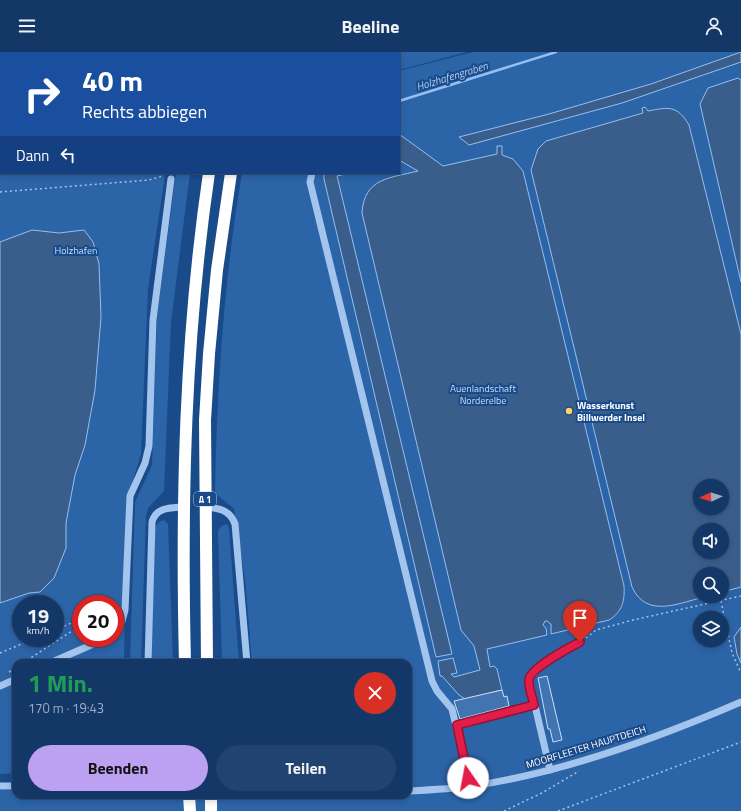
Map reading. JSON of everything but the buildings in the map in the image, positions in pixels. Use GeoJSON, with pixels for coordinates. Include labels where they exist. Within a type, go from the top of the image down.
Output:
{"type":"FeatureCollection","features":[{"type":"Feature","properties":{"kind":"highway","name":"A 1"},"geometry":{"type":"LineString","coordinates":[[185,659],[184,507],[189,355],[197,259],[209,174]]}},
{"type":"Feature","properties":{"kind":"highway","name":"A 1"},"geometry":{"type":"LineString","coordinates":[[207,659],[205,420],[209,354],[217,270],[231,174]]}},
{"type":"Feature","properties":{"kind":"highway"},"geometry":{"type":"LineString","coordinates":[[189,799],[190,811]]}},
{"type":"Feature","properties":{"kind":"highway"},"geometry":{"type":"LineString","coordinates":[[211,799],[211,811]]}},
{"type":"Feature","properties":{"kind":"lane"},"geometry":{"type":"LineString","coordinates":[[312,174],[310,182],[432,681],[437,692],[452,709],[457,725],[470,786]]}},
{"type":"Feature","properties":{"kind":"lane"},"geometry":{"type":"LineString","coordinates":[[124,616],[126,610],[130,496],[145,463],[149,446],[153,320],[171,179]]}},
{"type":"Feature","properties":{"kind":"lane"},"geometry":{"type":"LineString","coordinates":[[148,659],[152,522],[156,514],[161,510],[184,507]]}},
{"type":"Feature","properties":{"kind":"lane"},"geometry":{"type":"LineString","coordinates":[[205,507],[218,508],[228,513],[235,524],[247,659]]}},
{"type":"Feature","properties":{"kind":"lane"},"geometry":{"type":"LineString","coordinates":[[550,770],[529,680],[533,672],[560,652],[580,642]]}},
{"type":"Feature","properties":{"kind":"lane"},"geometry":{"type":"LineString","coordinates":[[59,659],[86,647]]}},
{"type":"Feature","properties":{"kind":"lane"},"geometry":{"type":"LineString","coordinates":[[0,686],[12,681]]}},
{"type":"Feature","properties":{"kind":"lane","name":"MOORFLEETER HAUPTDEICH"},"geometry":{"type":"LineString","coordinates":[[412,791],[470,786],[550,770],[586,759],[741,702]]}},
{"type":"Feature","properties":{"kind":"lane"},"geometry":{"type":"LineString","coordinates":[[457,725],[534,705]]}},
{"type":"Feature","properties":{"kind":"lane"},"geometry":{"type":"LineString","coordinates":[[0,786],[12,786]]}},
{"type":"Feature","properties":{"kind":"path"},"geometry":{"type":"LineString","coordinates":[[0,192],[149,180],[163,176],[171,179]]}},
{"type":"Feature","properties":{"kind":"path"},"geometry":{"type":"LineString","coordinates":[[729,599],[741,596]]}},
{"type":"Feature","properties":{"kind":"path"},"geometry":{"type":"LineString","coordinates":[[580,642],[596,630],[712,603]]}},
{"type":"Feature","properties":{"kind":"path"},"geometry":{"type":"LineString","coordinates":[[721,603],[732,654],[741,673]]}},
{"type":"Feature","properties":{"kind":"path"},"geometry":{"type":"LineString","coordinates":[[29,659],[72,631]]}},
{"type":"Feature","properties":{"kind":"path"},"geometry":{"type":"LineString","coordinates":[[0,653],[14,647]]}},
{"type":"Feature","properties":{"kind":"path"},"geometry":{"type":"LineString","coordinates":[[558,811],[741,742]]}},
{"type":"Feature","properties":{"kind":"path"},"geometry":{"type":"LineString","coordinates":[[504,811],[542,793],[577,773],[584,766],[586,759]]}},
{"type":"Feature","properties":{"kind":"green space"},"geometry":{"type":"Polygon","coordinates":[[[400,52],[467,52],[400,70],[400,52]]]}},
{"type":"Feature","properties":{"kind":"green space","name":"Auenlandschaft Norderelbe"},"geometry":{"type":"Polygon","coordinates":[[[473,52],[741,52],[741,811],[0,811],[0,790],[12,790],[12,799],[412,799],[412,659],[252,659],[245,579],[234,509],[215,493],[222,332],[230,252],[242,174],[400,174],[400,71],[473,52]]]}},
{"type":"Feature","properties":{"kind":"green space","name":"Holzhafen"},"geometry":{"type":"Polygon","coordinates":[[[0,174],[170,174],[165,175],[148,289],[141,454],[127,499],[124,659],[12,659],[12,773],[0,774],[0,174]]]}},
{"type":"Feature","properties":{"kind":"green space"},"geometry":{"type":"Polygon","coordinates":[[[176,174],[190,174],[171,322],[164,491],[148,508],[146,516],[141,659],[130,659],[135,502],[152,465],[157,317],[176,174]]]}},
{"type":"Feature","properties":{"kind":"green space"},"geometry":{"type":"Polygon","coordinates":[[[164,520],[168,524],[173,659],[151,659],[155,527],[159,522],[164,520]]]}},
{"type":"Feature","properties":{"kind":"green space"},"geometry":{"type":"Polygon","coordinates":[[[227,524],[229,528],[239,659],[222,659],[218,531],[221,526],[227,524]]]}},
{"type":"Feature","properties":{"kind":"shaded area"},"geometry":{"type":"Polygon","coordinates":[[[741,52],[741,62],[622,103],[469,145],[459,137],[549,114],[651,84],[741,52]]]}},
{"type":"Feature","properties":{"kind":"shaded area"},"geometry":{"type":"Polygon","coordinates":[[[738,78],[741,80],[741,282],[700,104],[708,88],[738,78]]]}},
{"type":"Feature","properties":{"kind":"shaded area"},"geometry":{"type":"Polygon","coordinates":[[[645,107],[648,111],[667,108],[672,109],[685,118],[689,125],[741,334],[741,587],[729,590],[729,567],[693,567],[693,600],[666,606],[656,606],[646,603],[638,597],[632,587],[531,170],[538,149],[546,141],[643,113],[642,108],[645,107]]]}},
{"type":"Feature","properties":{"kind":"shaded area"},"geometry":{"type":"Polygon","coordinates":[[[400,135],[443,166],[497,154],[497,146],[502,146],[502,155],[513,159],[523,171],[624,586],[622,606],[620,610],[609,620],[551,634],[551,624],[545,621],[543,625],[546,628],[547,635],[487,649],[490,667],[494,666],[497,669],[502,690],[465,699],[459,695],[442,676],[440,676],[438,661],[453,658],[457,673],[451,674],[454,677],[480,670],[474,646],[461,630],[362,213],[364,201],[373,186],[389,178],[418,171],[400,161],[400,135]]]}},
{"type":"Feature","properties":{"kind":"shaded area"},"geometry":{"type":"Polygon","coordinates":[[[324,174],[346,174],[337,176],[452,654],[436,657],[324,174]]]}},
{"type":"Feature","properties":{"kind":"shaded area"},"geometry":{"type":"Polygon","coordinates":[[[32,230],[59,233],[84,230],[93,242],[99,264],[101,317],[95,390],[85,445],[75,475],[66,523],[66,548],[54,578],[40,592],[12,595],[12,599],[0,603],[0,242],[32,230]]]}},
{"type":"Feature","properties":{"kind":"shaded area"},"geometry":{"type":"Polygon","coordinates":[[[741,627],[741,663],[737,654],[734,637],[741,627]]]}},
{"type":"Feature","properties":{"kind":"waterway","name":"Holzhafengraben"},"geometry":{"type":"LineString","coordinates":[[400,101],[556,52]]}},
{"type":"Feature","properties":{"kind":"place","name":"Wasserkunst Billwerder Insel"},"geometry":{"type":"Point","coordinates":[569,411]}},
{"type":"Feature","properties":{"kind":"route"},"geometry":{"type":"LineString","coordinates":[[468,778],[457,725],[534,705],[529,680],[533,672],[560,652],[580,642]]}}]}
